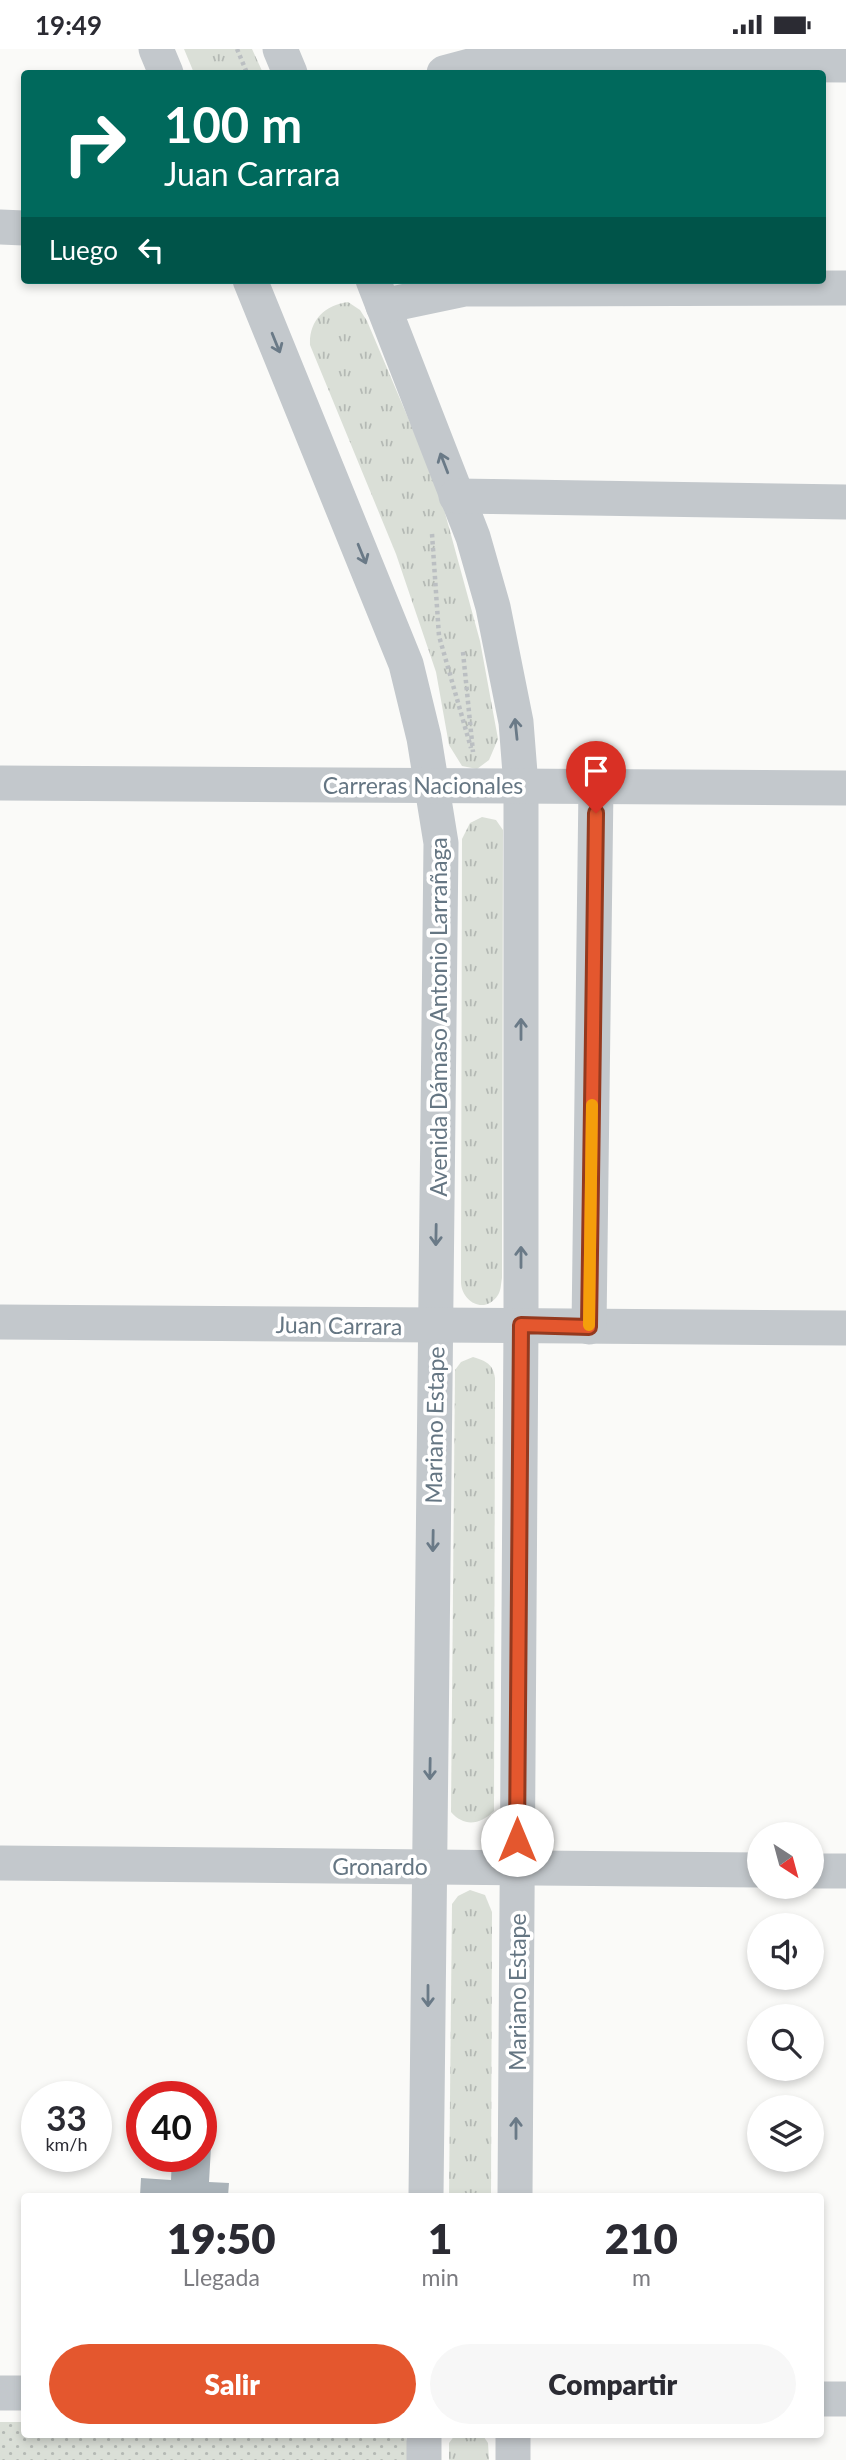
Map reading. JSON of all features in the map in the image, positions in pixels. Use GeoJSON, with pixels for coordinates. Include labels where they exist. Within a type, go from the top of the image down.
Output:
{"type":"FeatureCollection","features":[{"type":"Feature","properties":{"kind":"street"},"geometry":{"type":"LineString","coordinates":[[156,49],[165,70]]}},
{"type":"Feature","properties":{"kind":"street"},"geometry":{"type":"LineString","coordinates":[[279,49],[289,70]]}},
{"type":"Feature","properties":{"kind":"street"},"geometry":{"type":"LineString","coordinates":[[455,70],[481,63],[846,65]]}},
{"type":"Feature","properties":{"kind":"street"},"geometry":{"type":"LineString","coordinates":[[0,227],[21,228]]}},
{"type":"Feature","properties":{"kind":"street","name":"Avenida Dámaso Antonio Larrañaga"},"geometry":{"type":"LineString","coordinates":[[252,284],[406,664],[432,784],[441,842],[435,1326]]}},
{"type":"Feature","properties":{"kind":"street"},"geometry":{"type":"LineString","coordinates":[[521,1325],[521,786],[516,722],[493,607],[473,537],[378,293],[464,289],[846,288]]}},
{"type":"Feature","properties":{"kind":"street"},"geometry":{"type":"LineString","coordinates":[[456,496],[846,502]]}},
{"type":"Feature","properties":{"kind":"street","name":"Carreras Nacionales"},"geometry":{"type":"LineString","coordinates":[[0,783],[846,788]]}},
{"type":"Feature","properties":{"kind":"street"},"geometry":{"type":"LineString","coordinates":[[589,1327],[596,786]]}},
{"type":"Feature","properties":{"kind":"street","name":"Juan Carrara"},"geometry":{"type":"LineString","coordinates":[[0,1322],[846,1328]]}},
{"type":"Feature","properties":{"kind":"street","name":"Mariano Estape"},"geometry":{"type":"LineString","coordinates":[[515,2193],[521,1325]]}},
{"type":"Feature","properties":{"kind":"street","name":"Mariano Estape"},"geometry":{"type":"LineString","coordinates":[[426,2193],[435,1326]]}},
{"type":"Feature","properties":{"kind":"street","name":"Gronardo"},"geometry":{"type":"LineString","coordinates":[[0,1863],[747,1870]]}},
{"type":"Feature","properties":{"kind":"street"},"geometry":{"type":"LineString","coordinates":[[824,1871],[846,1871]]}},
{"type":"Feature","properties":{"kind":"street"},"geometry":{"type":"LineString","coordinates":[[0,2393],[21,2393]]}},
{"type":"Feature","properties":{"kind":"street"},"geometry":{"type":"LineString","coordinates":[[824,2399],[846,2399]]}},
{"type":"Feature","properties":{"kind":"street"},"geometry":{"type":"LineString","coordinates":[[424,2438],[424,2460]]}},
{"type":"Feature","properties":{"kind":"street"},"geometry":{"type":"LineString","coordinates":[[513,2438],[513,2460]]}},
{"type":"Feature","properties":{"kind":"path"},"geometry":{"type":"LineString","coordinates":[[237,49],[246,70]]}},
{"type":"Feature","properties":{"kind":"path"},"geometry":{"type":"LineString","coordinates":[[441,551],[433,527],[439,635],[474,759],[463,650]]}},
{"type":"Feature","properties":{"kind":"green space"},"geometry":{"type":"Polygon","coordinates":[[[184,49],[252,49],[262,70],[193,70],[184,49]]]}},
{"type":"Feature","properties":{"kind":"green space"},"geometry":{"type":"Polygon","coordinates":[[[348,302],[360,310],[367,321],[439,491],[480,641],[498,739],[489,760],[477,769],[462,766],[449,745],[436,672],[396,554],[310,345],[312,329],[320,316],[332,307],[348,302]]]}},
{"type":"Feature","properties":{"kind":"green space"},"geometry":{"type":"Polygon","coordinates":[[[482,817],[496,820],[503,830],[502,1278],[498,1295],[493,1301],[481,1305],[465,1296],[461,1283],[462,839],[470,823],[482,817]]]}},
{"type":"Feature","properties":{"kind":"green space"},"geometry":{"type":"Polygon","coordinates":[[[473,1357],[488,1364],[493,1369],[495,1378],[494,1811],[483,1819],[467,1822],[451,1812],[455,1370],[461,1362],[473,1357]]]}},
{"type":"Feature","properties":{"kind":"green space"},"geometry":{"type":"Polygon","coordinates":[[[470,1890],[485,1895],[492,1912],[491,2193],[449,2193],[452,1904],[458,1896],[470,1890]]]}},
{"type":"Feature","properties":{"kind":"green space"},"geometry":{"type":"Polygon","coordinates":[[[0,2422],[21,2422],[21,2438],[406,2438],[408,2445],[407,2460],[0,2460],[0,2422]]]}},
{"type":"Feature","properties":{"kind":"green space"},"geometry":{"type":"Polygon","coordinates":[[[453,2438],[485,2438],[488,2443],[489,2460],[449,2460],[449,2443],[453,2438]]]}},
{"type":"Feature","properties":{"kind":"building"},"geometry":{"type":"Polygon","coordinates":[[[171,2172],[210,2172],[209,2182],[229,2183],[228,2193],[140,2193],[141,2178],[171,2180],[171,2172]]]}},
{"type":"Feature","properties":{"kind":"slow traffic"},"geometry":{"type":"LineString","coordinates":[[589,1325],[592,1105]]}},
{"type":"Feature","properties":{"kind":"route"},"geometry":{"type":"LineString","coordinates":[[517,1840],[521,1325],[589,1327],[596,813]]}}]}
